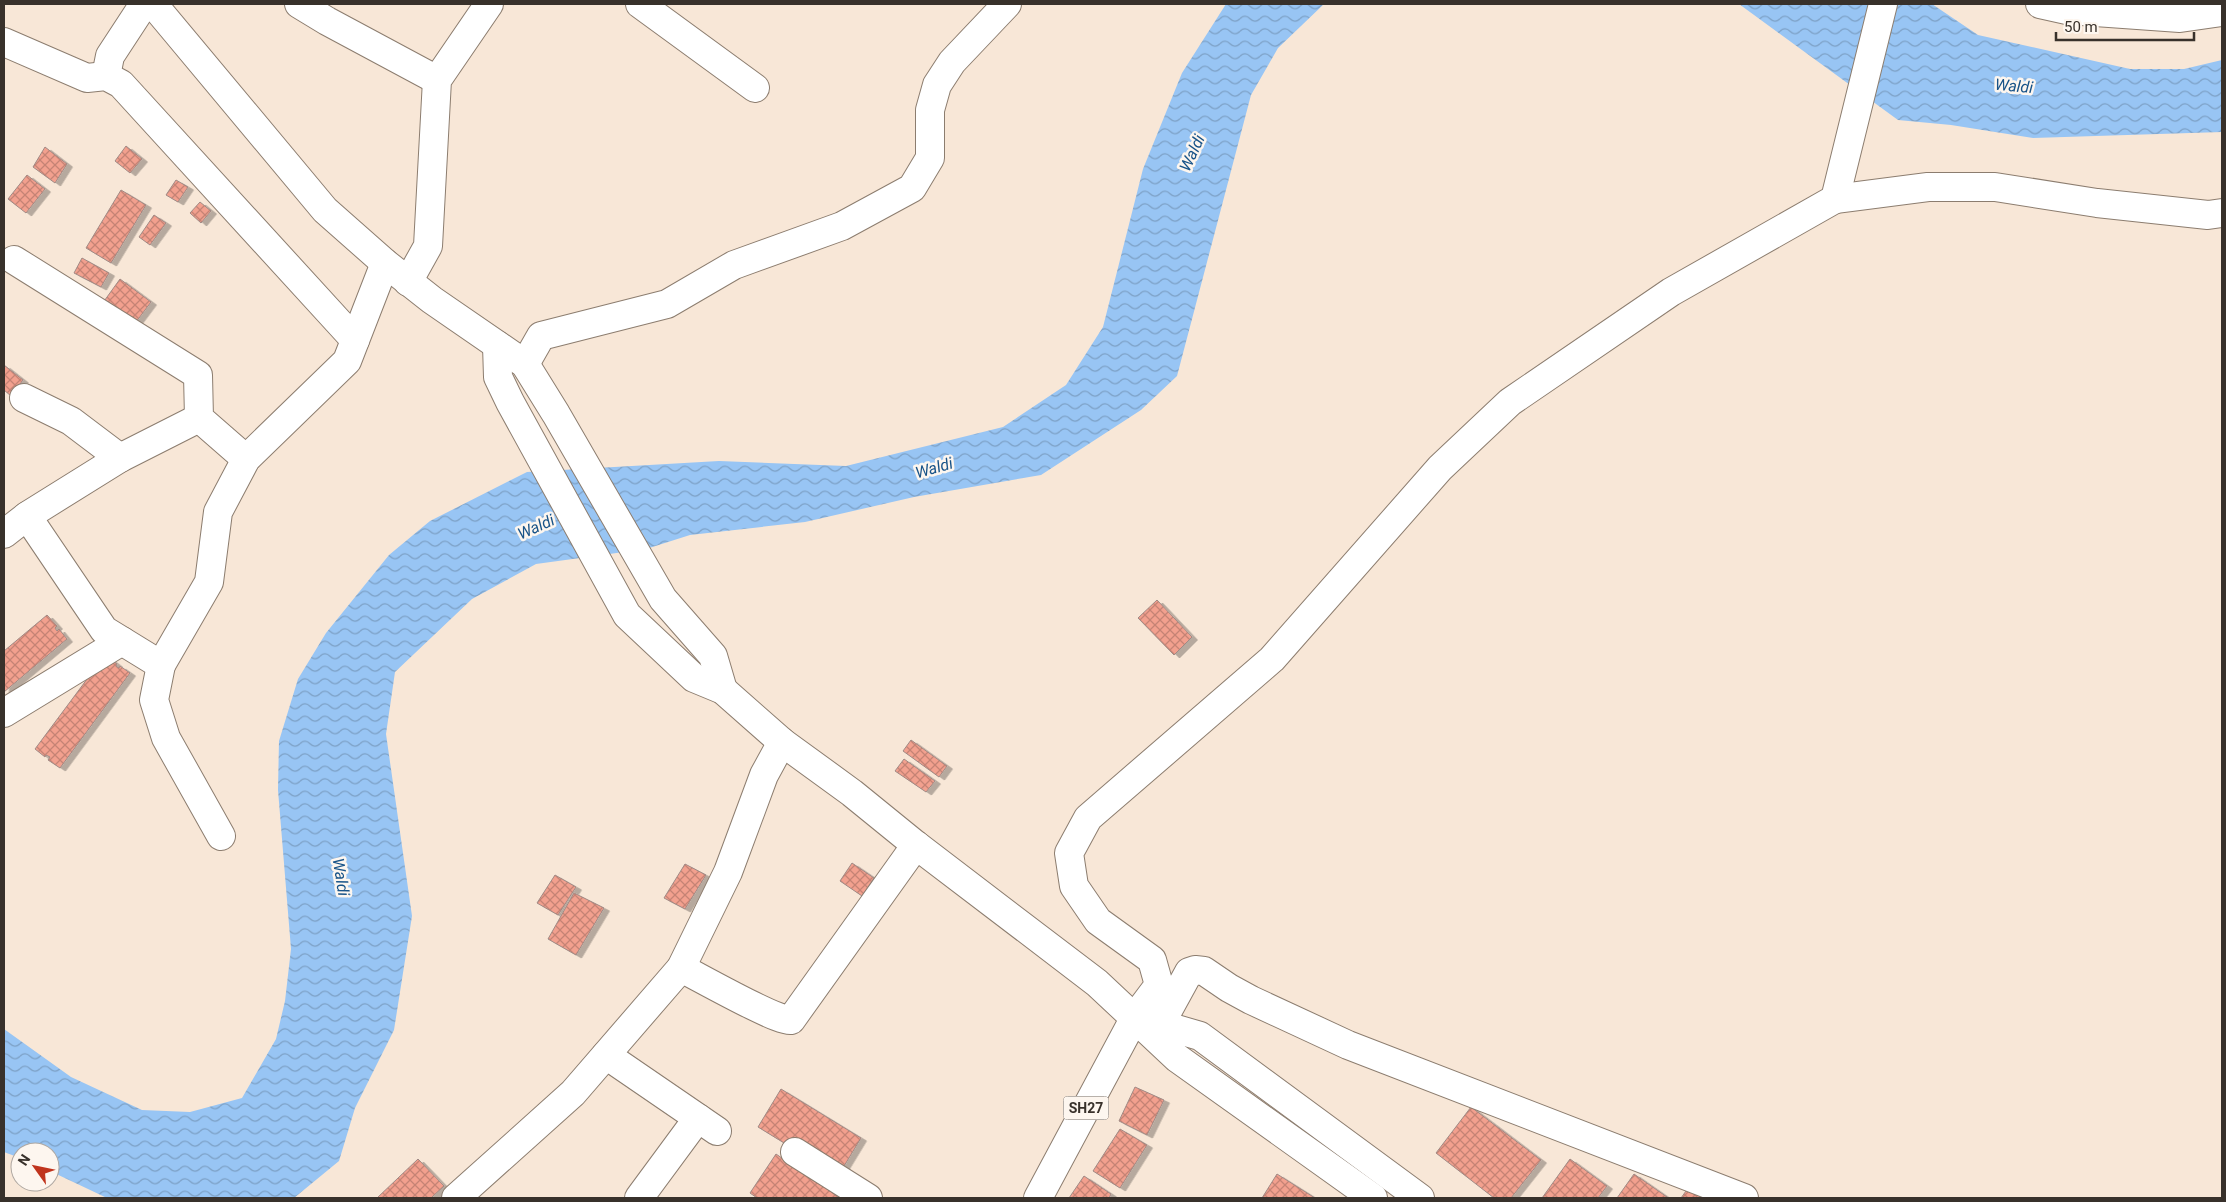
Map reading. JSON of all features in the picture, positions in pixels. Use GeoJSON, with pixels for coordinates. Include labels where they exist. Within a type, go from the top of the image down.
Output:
{"type":"FeatureCollection","features":[{"type":"Feature","properties":{"kind":"street"},"geometry":{"type":"LineString","coordinates":[[106,76],[110,56],[144,4]]}},
{"type":"Feature","properties":{"kind":"street"},"geometry":{"type":"LineString","coordinates":[[153,4],[325,210],[408,282],[525,364],[664,599],[713,656],[723,690]]}},
{"type":"Feature","properties":{"kind":"street"},"geometry":{"type":"LineString","coordinates":[[299,4],[333,13],[437,80]]}},
{"type":"Feature","properties":{"kind":"street"},"geometry":{"type":"LineString","coordinates":[[408,282],[428,246],[437,80],[489,4]]}},
{"type":"Feature","properties":{"kind":"street"},"geometry":{"type":"LineString","coordinates":[[640,4],[755,88]]}},
{"type":"Feature","properties":{"kind":"street"},"geometry":{"type":"LineString","coordinates":[[525,364],[541,336],[667,304],[734,266],[842,226],[912,188],[930,158],[930,110],[937,85],[952,62],[1007,4]]}},
{"type":"Feature","properties":{"kind":"street"},"geometry":{"type":"LineString","coordinates":[[1835,199],[1883,4]]}},
{"type":"Feature","properties":{"kind":"street"},"geometry":{"type":"LineString","coordinates":[[2040,4],[2067,10],[2180,18],[2222,12]]}},
{"type":"Feature","properties":{"kind":"street"},"geometry":{"type":"LineString","coordinates":[[4,42],[87,78],[106,76],[121,84],[355,340]]}},
{"type":"Feature","properties":{"kind":"street"},"geometry":{"type":"LineString","coordinates":[[1148,1021],[1159,985],[1152,960],[1098,921],[1074,886],[1069,854],[1088,818],[1272,659],[1440,468],[1510,402],[1671,292],[1835,199],[1928,187],[1995,187],[2097,203],[2208,215],[2222,213]]}},
{"type":"Feature","properties":{"kind":"street"},"geometry":{"type":"LineString","coordinates":[[7,261],[198,375],[199,418],[246,459]]}},
{"type":"Feature","properties":{"kind":"street"},"geometry":{"type":"LineString","coordinates":[[221,836],[166,738],[154,700],[160,665],[209,582],[218,512],[246,459],[347,361],[385,263]]}},
{"type":"Feature","properties":{"kind":"street"},"geometry":{"type":"LineString","coordinates":[[498,345],[498,377],[627,615],[694,678],[723,690],[782,742],[852,793],[916,845],[1148,1021],[1177,1058],[1373,1198]]}},
{"type":"Feature","properties":{"kind":"street"},"geometry":{"type":"LineString","coordinates":[[24,398],[71,421],[120,458]]}},
{"type":"Feature","properties":{"kind":"street"},"geometry":{"type":"LineString","coordinates":[[4,534],[27,516],[120,458],[199,418]]}},
{"type":"Feature","properties":{"kind":"street"},"geometry":{"type":"LineString","coordinates":[[27,516],[104,630],[160,665]]}},
{"type":"Feature","properties":{"kind":"street"},"geometry":{"type":"LineString","coordinates":[[4,713],[122,641]]}},
{"type":"Feature","properties":{"kind":"street"},"geometry":{"type":"LineString","coordinates":[[456,1198],[573,1092],[681,968],[728,872],[764,775],[782,742]]}},
{"type":"Feature","properties":{"kind":"street"},"geometry":{"type":"LineString","coordinates":[[681,968],[771,1014],[787,1021],[791,1020],[916,845]]}},
{"type":"Feature","properties":{"kind":"street"},"geometry":{"type":"LineString","coordinates":[[1148,1021],[1189,972],[1195,970],[1204,971],[1228,988],[1348,1045],[1744,1198]]}},
{"type":"Feature","properties":{"kind":"street"},"geometry":{"type":"LineString","coordinates":[[1148,1021],[1200,1036],[1420,1198]]}},
{"type":"Feature","properties":{"kind":"street","name":"SH27"},"geometry":{"type":"LineString","coordinates":[[1038,1198],[1148,1021]]}},
{"type":"Feature","properties":{"kind":"street"},"geometry":{"type":"LineString","coordinates":[[606,1055],[707,1124],[639,1198]]}},
{"type":"Feature","properties":{"kind":"street"},"geometry":{"type":"LineString","coordinates":[[795,1152],[868,1198]]}},
{"type":"Feature","properties":{"kind":"water","name":"Waldi"},"geometry":{"type":"Polygon","coordinates":[[[1226,4],[1324,4],[1278,48],[1251,95],[1177,376],[1141,410],[1041,475],[914,497],[805,522],[690,535],[646,549],[536,564],[472,599],[395,672],[386,734],[412,916],[394,1030],[355,1108],[339,1161],[294,1198],[107,1198],[60,1176],[60,1142],[10,1142],[10,1154],[4,1152],[4,1029],[71,1077],[142,1110],[190,1112],[242,1098],[276,1039],[285,1001],[291,949],[278,790],[279,741],[298,679],[326,633],[389,555],[430,521],[527,472],[719,461],[846,466],[1003,427],[1066,385],[1103,327],[1143,169],[1182,73],[1226,4]]]}},
{"type":"Feature","properties":{"kind":"water","name":"Waldi"},"geometry":{"type":"Polygon","coordinates":[[[1739,4],[1932,4],[1978,35],[2130,69],[2184,69],[2222,60],[2222,132],[2033,138],[1951,125],[1898,120],[1739,4]]]}},
{"type":"Feature","properties":{"kind":"building"},"geometry":{"type":"Polygon","coordinates":[[[126,146],[142,159],[130,173],[115,161],[126,146]]]}},
{"type":"Feature","properties":{"kind":"building"},"geometry":{"type":"Polygon","coordinates":[[[45,147],[67,164],[55,183],[33,167],[45,147]]]}},
{"type":"Feature","properties":{"kind":"building"},"geometry":{"type":"Polygon","coordinates":[[[27,175],[45,189],[26,213],[8,199],[27,175]]]}},
{"type":"Feature","properties":{"kind":"building"},"geometry":{"type":"Polygon","coordinates":[[[176,180],[188,187],[178,202],[166,195],[176,180]]]}},
{"type":"Feature","properties":{"kind":"building"},"geometry":{"type":"Polygon","coordinates":[[[121,190],[146,205],[111,263],[86,248],[121,190]]]}},
{"type":"Feature","properties":{"kind":"building"},"geometry":{"type":"Polygon","coordinates":[[[200,202],[211,211],[201,223],[190,213],[200,202]]]}},
{"type":"Feature","properties":{"kind":"building"},"geometry":{"type":"Polygon","coordinates":[[[154,215],[166,223],[150,245],[139,237],[154,215]]]}},
{"type":"Feature","properties":{"kind":"building"},"geometry":{"type":"Polygon","coordinates":[[[82,258],[109,273],[101,287],[74,273],[82,258]]]}},
{"type":"Feature","properties":{"kind":"building"},"geometry":{"type":"Polygon","coordinates":[[[120,279],[151,302],[133,326],[102,304],[120,279]]]}},
{"type":"Feature","properties":{"kind":"building"},"geometry":{"type":"Polygon","coordinates":[[[4,365],[23,380],[11,396],[4,390],[4,365]]]}},
{"type":"Feature","properties":{"kind":"building"},"geometry":{"type":"Polygon","coordinates":[[[1157,600],[1192,637],[1174,655],[1138,618],[1157,600]]]}},
{"type":"Feature","properties":{"kind":"building"},"geometry":{"type":"Polygon","coordinates":[[[47,615],[57,626],[55,628],[57,631],[59,629],[67,639],[4,692],[4,651],[47,615]]]}},
{"type":"Feature","properties":{"kind":"building"},"geometry":{"type":"Polygon","coordinates":[[[105,655],[117,664],[116,666],[119,668],[120,666],[130,673],[60,768],[48,760],[50,757],[46,755],[45,757],[35,749],[105,655]]]}},
{"type":"Feature","properties":{"kind":"building"},"geometry":{"type":"Polygon","coordinates":[[[911,740],[947,766],[939,777],[903,751],[911,740]]]}},
{"type":"Feature","properties":{"kind":"building"},"geometry":{"type":"Polygon","coordinates":[[[904,759],[935,781],[926,792],[895,771],[904,759]]]}},
{"type":"Feature","properties":{"kind":"building"},"geometry":{"type":"Polygon","coordinates":[[[852,863],[874,878],[862,896],[840,881],[852,863]]]}},
{"type":"Feature","properties":{"kind":"building"},"geometry":{"type":"Polygon","coordinates":[[[685,864],[706,875],[685,909],[664,898],[685,864]]]}},
{"type":"Feature","properties":{"kind":"building"},"geometry":{"type":"Polygon","coordinates":[[[555,875],[576,887],[558,915],[537,903],[555,875]]]}},
{"type":"Feature","properties":{"kind":"building"},"geometry":{"type":"Polygon","coordinates":[[[574,893],[604,908],[576,955],[548,939],[574,893]]]}},
{"type":"Feature","properties":{"kind":"building"},"geometry":{"type":"Polygon","coordinates":[[[1135,1087],[1164,1100],[1147,1135],[1119,1121],[1135,1087]]]}},
{"type":"Feature","properties":{"kind":"building"},"geometry":{"type":"Polygon","coordinates":[[[781,1089],[861,1138],[838,1176],[758,1127],[781,1089]]]}},
{"type":"Feature","properties":{"kind":"building"},"geometry":{"type":"Polygon","coordinates":[[[1471,1107],[1541,1160],[1511,1198],[1494,1198],[1436,1153],[1471,1107]]]}},
{"type":"Feature","properties":{"kind":"building"},"geometry":{"type":"Polygon","coordinates":[[[1120,1129],[1147,1145],[1120,1188],[1093,1171],[1120,1129]]]}},
{"type":"Feature","properties":{"kind":"building"},"geometry":{"type":"Polygon","coordinates":[[[776,1154],[840,1198],[757,1198],[750,1193],[776,1154]]]}},
{"type":"Feature","properties":{"kind":"building"},"geometry":{"type":"Polygon","coordinates":[[[418,1159],[444,1186],[431,1198],[377,1198],[418,1159]]]}},
{"type":"Feature","properties":{"kind":"building"},"geometry":{"type":"Polygon","coordinates":[[[1570,1159],[1607,1186],[1598,1198],[1542,1198],[1570,1159]]]}},
{"type":"Feature","properties":{"kind":"building"},"geometry":{"type":"Polygon","coordinates":[[[1277,1174],[1315,1198],[1262,1198],[1277,1174]]]}},
{"type":"Feature","properties":{"kind":"building"},"geometry":{"type":"Polygon","coordinates":[[[1634,1174],[1667,1197],[1617,1198],[1634,1174]]]}},
{"type":"Feature","properties":{"kind":"building"},"geometry":{"type":"Polygon","coordinates":[[[1084,1176],[1111,1194],[1109,1198],[1069,1198],[1084,1176]]]}},
{"type":"Feature","properties":{"kind":"building"},"geometry":{"type":"Polygon","coordinates":[[[1691,1184],[1710,1198],[1681,1198],[1691,1184]]]}}]}
